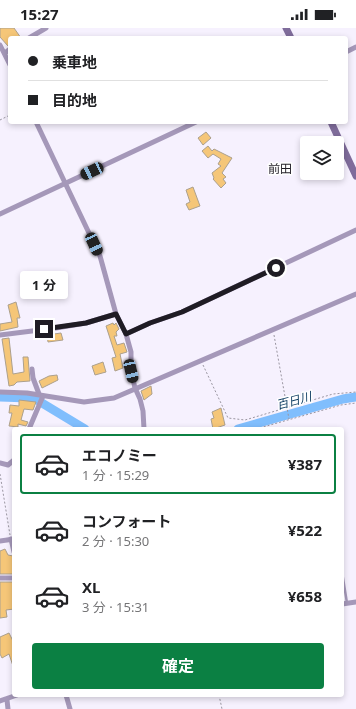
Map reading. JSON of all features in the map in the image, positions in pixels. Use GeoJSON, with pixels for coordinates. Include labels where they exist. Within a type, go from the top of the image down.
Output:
{"type":"FeatureCollection","features":[{"type":"Feature","properties":{"kind":"street"},"geometry":{"type":"LineString","coordinates":[[32,36],[46,28]]}},
{"type":"Feature","properties":{"kind":"street"},"geometry":{"type":"LineString","coordinates":[[0,45],[8,60]]}},
{"type":"Feature","properties":{"kind":"street"},"geometry":{"type":"LineString","coordinates":[[37,124],[100,256],[116,314],[126,334],[131,352],[131,371],[143,411],[144,427]]}},
{"type":"Feature","properties":{"kind":"street"},"geometry":{"type":"LineString","coordinates":[[0,214],[192,124]]}},
{"type":"Feature","properties":{"kind":"street"},"geometry":{"type":"LineString","coordinates":[[332,124],[356,176]]}},
{"type":"Feature","properties":{"kind":"street"},"geometry":{"type":"LineString","coordinates":[[126,334],[150,323],[182,312],[356,230]]}},
{"type":"Feature","properties":{"kind":"street"},"geometry":{"type":"LineString","coordinates":[[0,392],[41,399],[84,402],[90,399],[114,398],[201,359],[356,294]]}},
{"type":"Feature","properties":{"kind":"street"},"geometry":{"type":"LineString","coordinates":[[0,335],[64,327],[86,323],[116,314]]}},
{"type":"Feature","properties":{"kind":"street"},"geometry":{"type":"LineString","coordinates":[[30,427],[41,399],[33,378],[32,369]]}},
{"type":"Feature","properties":{"kind":"street"},"geometry":{"type":"LineString","coordinates":[[0,464],[8,465],[12,462]]}},
{"type":"Feature","properties":{"kind":"street"},"geometry":{"type":"LineString","coordinates":[[0,541],[12,539]]}},
{"type":"Feature","properties":{"kind":"street"},"geometry":{"type":"LineString","coordinates":[[0,578],[12,578]]}},
{"type":"Feature","properties":{"kind":"street"},"geometry":{"type":"LineString","coordinates":[[345,604],[356,602]]}},
{"type":"Feature","properties":{"kind":"street"},"geometry":{"type":"LineString","coordinates":[[0,696],[8,709]]}},
{"type":"Feature","properties":{"kind":"street"},"geometry":{"type":"LineString","coordinates":[[67,697],[70,709]]}},
{"type":"Feature","properties":{"kind":"lane"},"geometry":{"type":"LineString","coordinates":[[344,593],[345,604]]}},
{"type":"Feature","properties":{"kind":"path"},"geometry":{"type":"LineString","coordinates":[[273,329],[290,419]]}},
{"type":"Feature","properties":{"kind":"path"},"geometry":{"type":"LineString","coordinates":[[201,359],[228,418],[245,420],[334,394],[356,392]]}},
{"type":"Feature","properties":{"kind":"path"},"geometry":{"type":"LineString","coordinates":[[263,427],[341,405],[356,403]]}},
{"type":"Feature","properties":{"kind":"path"},"geometry":{"type":"LineString","coordinates":[[0,474],[12,534]]}},
{"type":"Feature","properties":{"kind":"path"},"geometry":{"type":"LineString","coordinates":[[220,697],[222,709]]}},
{"type":"Feature","properties":{"kind":"building"},"geometry":{"type":"Polygon","coordinates":[[[0,28],[14,28],[20,36],[8,36],[8,46],[0,37],[0,28]]]}},
{"type":"Feature","properties":{"kind":"building"},"geometry":{"type":"Polygon","coordinates":[[[206,132],[211,138],[203,145],[198,138],[206,132]]]}},
{"type":"Feature","properties":{"kind":"building"},"geometry":{"type":"Polygon","coordinates":[[[208,146],[212,151],[214,149],[232,158],[222,173],[226,177],[223,179],[226,183],[221,188],[213,179],[212,173],[221,166],[218,164],[221,159],[213,154],[208,158],[202,151],[208,146]]]}},
{"type":"Feature","properties":{"kind":"building"},"geometry":{"type":"Polygon","coordinates":[[[193,187],[200,206],[189,210],[186,204],[190,202],[186,190],[193,187]]]}},
{"type":"Feature","properties":{"kind":"building"},"geometry":{"type":"Polygon","coordinates":[[[16,302],[20,318],[17,318],[18,327],[0,331],[0,324],[12,322],[8,305],[16,302]]]}},
{"type":"Feature","properties":{"kind":"building"},"geometry":{"type":"Polygon","coordinates":[[[113,323],[114,325],[116,323],[119,329],[116,332],[117,336],[114,336],[117,345],[124,343],[127,352],[120,354],[123,368],[115,371],[112,358],[116,357],[106,326],[113,323]]]}},
{"type":"Feature","properties":{"kind":"building"},"geometry":{"type":"Polygon","coordinates":[[[61,333],[63,340],[48,342],[47,335],[61,333]]]}},
{"type":"Feature","properties":{"kind":"building"},"geometry":{"type":"Polygon","coordinates":[[[9,338],[13,374],[24,372],[23,357],[28,357],[30,381],[17,382],[14,385],[9,386],[2,339],[9,338]]]}},
{"type":"Feature","properties":{"kind":"building"},"geometry":{"type":"Polygon","coordinates":[[[103,362],[106,372],[95,375],[92,366],[103,362]]]}},
{"type":"Feature","properties":{"kind":"building"},"geometry":{"type":"Polygon","coordinates":[[[57,375],[58,380],[42,388],[39,381],[49,376],[57,375]]]}},
{"type":"Feature","properties":{"kind":"building"},"geometry":{"type":"Polygon","coordinates":[[[151,386],[152,394],[144,400],[141,391],[151,386]]]}},
{"type":"Feature","properties":{"kind":"building"},"geometry":{"type":"Polygon","coordinates":[[[19,400],[36,402],[33,410],[24,409],[21,420],[28,422],[26,426],[18,424],[18,427],[9,426],[12,413],[9,413],[10,405],[19,406],[19,400]]]}},
{"type":"Feature","properties":{"kind":"building"},"geometry":{"type":"Polygon","coordinates":[[[221,408],[225,425],[213,427],[211,419],[214,418],[212,412],[221,408]]]}},
{"type":"Feature","properties":{"kind":"building"},"geometry":{"type":"Polygon","coordinates":[[[5,549],[8,555],[12,556],[12,574],[0,574],[0,551],[5,549]]]}},
{"type":"Feature","properties":{"kind":"building"},"geometry":{"type":"Polygon","coordinates":[[[0,582],[12,582],[12,609],[6,610],[7,617],[0,618],[0,582]]]}},
{"type":"Feature","properties":{"kind":"building"},"geometry":{"type":"Polygon","coordinates":[[[9,633],[12,639],[12,663],[9,654],[2,658],[0,654],[0,637],[9,633]]]}},
{"type":"Feature","properties":{"kind":"waterway","name":"百日川"},"geometry":{"type":"LineString","coordinates":[[0,397],[29,398],[37,400],[82,427]]}},
{"type":"Feature","properties":{"kind":"waterway","name":"百日川"},"geometry":{"type":"LineString","coordinates":[[245,427],[343,399],[356,397]]}},
{"type":"Feature","properties":{"kind":"district","name":"前田"},"geometry":{"type":"Point","coordinates":[280,169]}},
{"type":"Feature","properties":{"kind":"route"},"geometry":{"type":"LineString","coordinates":[[44,329],[86,323],[116,314],[126,334],[150,323],[182,312],[276,268]]}}]}
